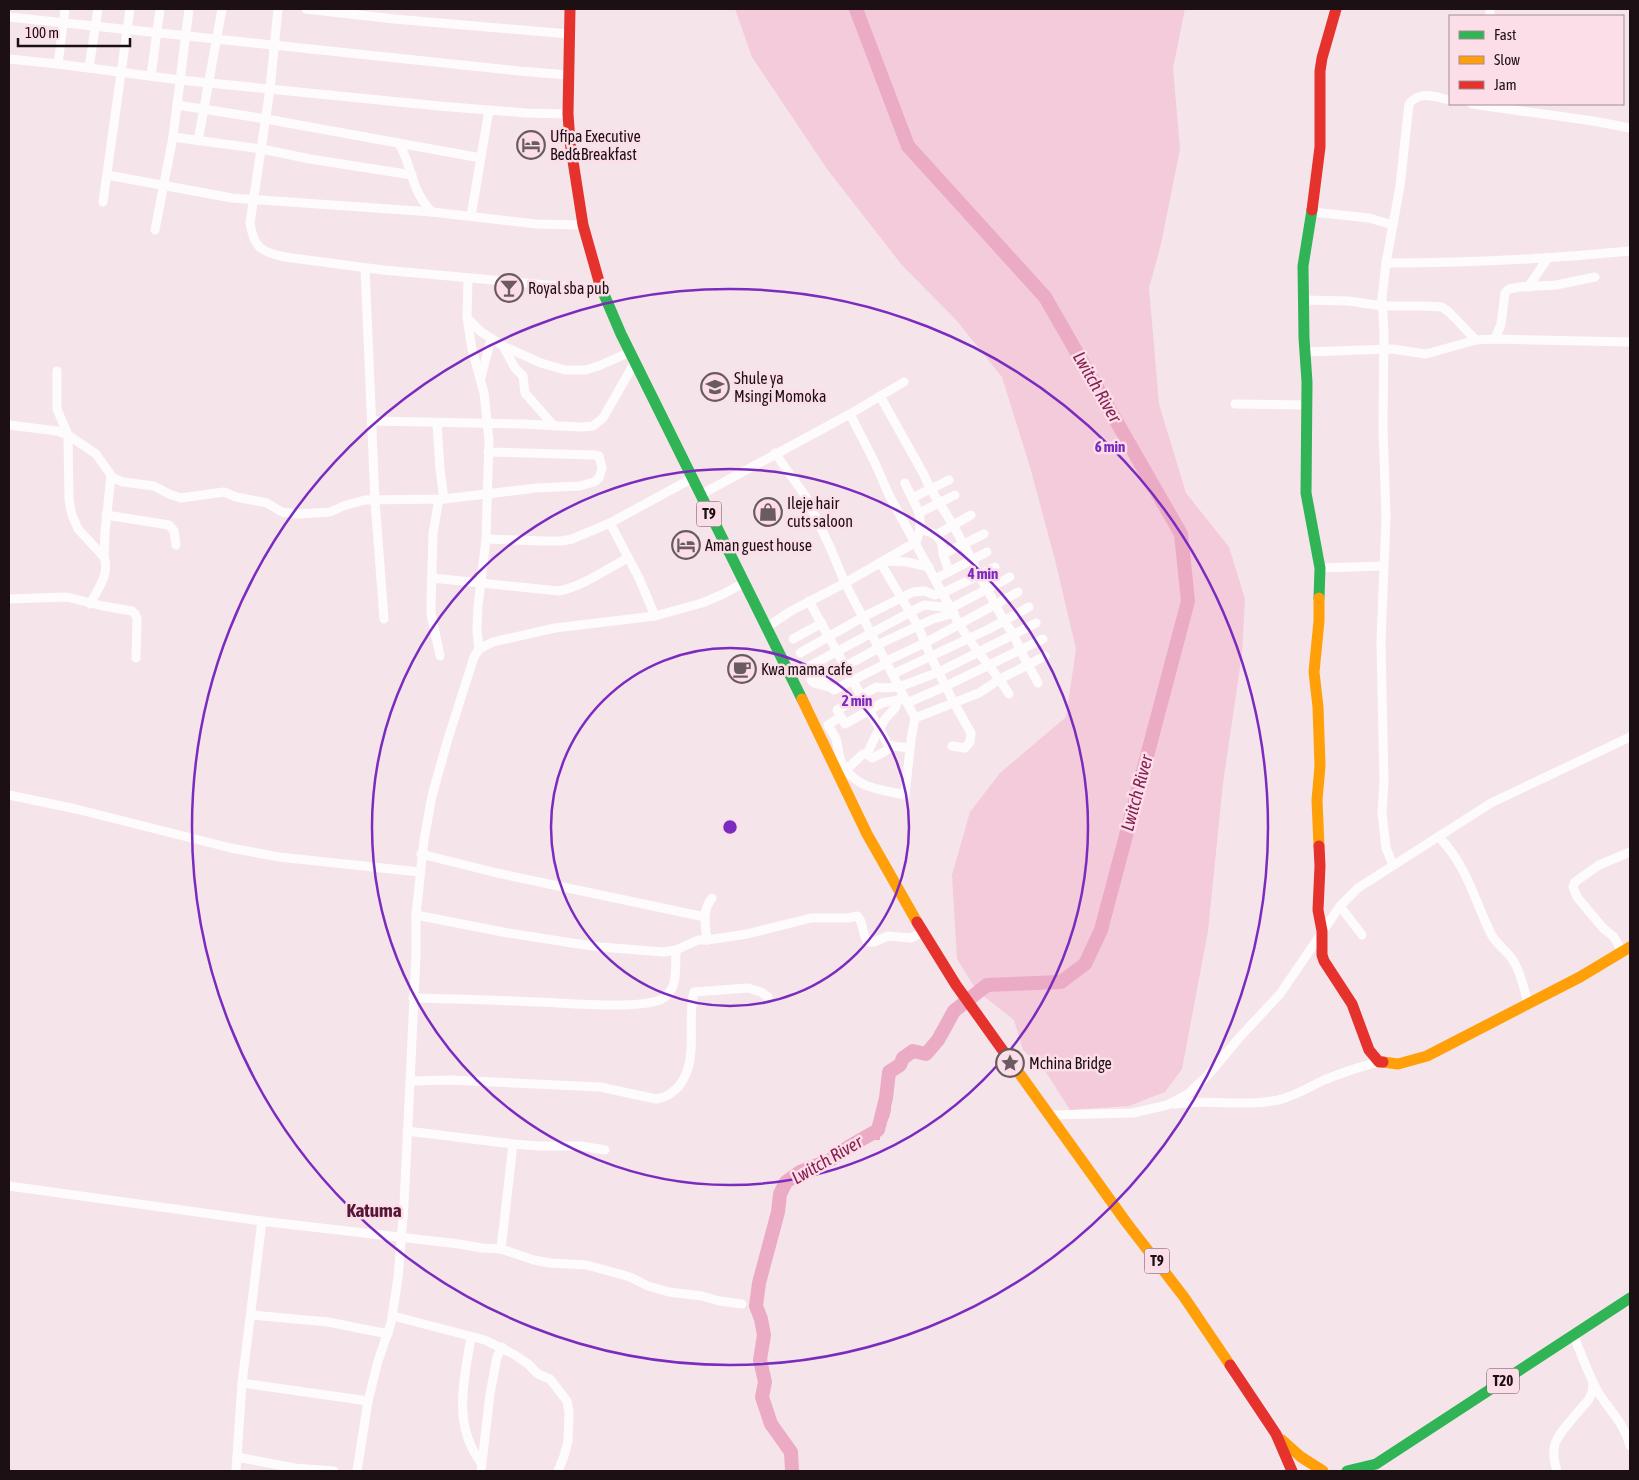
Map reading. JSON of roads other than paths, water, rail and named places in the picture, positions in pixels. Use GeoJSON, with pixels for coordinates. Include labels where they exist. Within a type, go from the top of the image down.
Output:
{"type":"FeatureCollection","features":[{"type":"Feature","properties":{"kind":"main road","name":"T9"},"geometry":{"type":"LineString","coordinates":[[570,9],[568,75],[570,142],[583,225],[602,290],[700,495],[841,771],[882,865],[956,985],[1126,1222],[1184,1297],[1276,1434],[1292,1471]]}},
{"type":"Feature","properties":{"kind":"main road"},"geometry":{"type":"LineString","coordinates":[[1336,9],[1320,71],[1320,147],[1312,212],[1305,248],[1304,300],[1306,493],[1320,568],[1320,621],[1314,672],[1318,707],[1320,766],[1317,800],[1320,866],[1318,910],[1322,931],[1324,961],[1352,1004],[1366,1044],[1373,1056],[1379,1062],[1398,1064],[1427,1056],[1580,977],[1626,949]]}},
{"type":"Feature","properties":{"kind":"main road","name":"T20"},"geometry":{"type":"LineString","coordinates":[[1347,1471],[1373,1468],[1630,1298]]}},
{"type":"Feature","properties":{"kind":"main road","name":"T9"},"geometry":{"type":"LineString","coordinates":[[1276,1434],[1294,1452],[1323,1471]]}},
{"type":"Feature","properties":{"kind":"street"},"geometry":{"type":"LineString","coordinates":[[58,64],[65,9]]}},
{"type":"Feature","properties":{"kind":"street"},"geometry":{"type":"LineString","coordinates":[[88,68],[98,9]]}},
{"type":"Feature","properties":{"kind":"street"},"geometry":{"type":"LineString","coordinates":[[103,202],[130,9]]}},
{"type":"Feature","properties":{"kind":"street"},"geometry":{"type":"LineString","coordinates":[[151,76],[160,9]]}},
{"type":"Feature","properties":{"kind":"street"},"geometry":{"type":"LineString","coordinates":[[154,230],[172,137],[189,9]]}},
{"type":"Feature","properties":{"kind":"street"},"geometry":{"type":"LineString","coordinates":[[198,141],[222,9]]}},
{"type":"Feature","properties":{"kind":"street"},"geometry":{"type":"LineString","coordinates":[[278,9],[270,89],[250,223],[253,239],[260,249],[285,257],[365,268],[602,290]]}},
{"type":"Feature","properties":{"kind":"street"},"geometry":{"type":"LineString","coordinates":[[306,9],[354,12],[569,34]]}},
{"type":"Feature","properties":{"kind":"street"},"geometry":{"type":"LineString","coordinates":[[9,17],[568,75]]}},
{"type":"Feature","properties":{"kind":"street"},"geometry":{"type":"LineString","coordinates":[[9,59],[270,89],[489,110],[568,114]]}},
{"type":"Feature","properties":{"kind":"street"},"geometry":{"type":"LineString","coordinates":[[1393,865],[1386,848],[1382,812],[1384,774],[1381,642],[1386,518],[1382,298],[1386,263],[1400,186],[1409,104],[1419,96],[1449,98]]}},
{"type":"Feature","properties":{"kind":"street"},"geometry":{"type":"LineString","coordinates":[[177,105],[481,158]]}},
{"type":"Feature","properties":{"kind":"street"},"geometry":{"type":"LineString","coordinates":[[1479,105],[1630,128]]}},
{"type":"Feature","properties":{"kind":"street"},"geometry":{"type":"LineString","coordinates":[[472,216],[489,110]]}},
{"type":"Feature","properties":{"kind":"street"},"geometry":{"type":"LineString","coordinates":[[172,137],[262,149],[310,159],[412,175]]}},
{"type":"Feature","properties":{"kind":"street"},"geometry":{"type":"LineString","coordinates":[[399,143],[408,162],[418,195],[432,212]]}},
{"type":"Feature","properties":{"kind":"street"},"geometry":{"type":"LineString","coordinates":[[107,175],[218,196],[254,200],[432,212],[536,224],[583,225]]}},
{"type":"Feature","properties":{"kind":"street"},"geometry":{"type":"LineString","coordinates":[[1312,212],[1369,218],[1393,226]]}},
{"type":"Feature","properties":{"kind":"street"},"geometry":{"type":"LineString","coordinates":[[1386,263],[1592,256],[1630,251]]}},
{"type":"Feature","properties":{"kind":"street"},"geometry":{"type":"LineString","coordinates":[[1528,286],[1548,258]]}},
{"type":"Feature","properties":{"kind":"street"},"geometry":{"type":"LineString","coordinates":[[365,268],[375,501],[384,619]]}},
{"type":"Feature","properties":{"kind":"street"},"geometry":{"type":"LineString","coordinates":[[1495,339],[1501,324],[1506,291],[1528,286],[1556,285],[1595,276]]}},
{"type":"Feature","properties":{"kind":"street"},"geometry":{"type":"LineString","coordinates":[[357,1471],[368,1401],[378,1361],[388,1334],[398,1278],[410,1081],[416,915],[422,854],[432,796],[447,742],[470,668],[479,649],[477,630],[480,583],[486,539],[488,494],[488,423],[481,380],[472,349],[467,318],[468,278]]}},
{"type":"Feature","properties":{"kind":"street"},"geometry":{"type":"LineString","coordinates":[[1304,300],[1348,301],[1383,306],[1442,308],[1449,312],[1476,340]]}},
{"type":"Feature","properties":{"kind":"street"},"geometry":{"type":"LineString","coordinates":[[467,318],[480,331],[503,346],[552,367],[586,370],[633,357]]}},
{"type":"Feature","properties":{"kind":"street"},"geometry":{"type":"LineString","coordinates":[[481,380],[491,339]]}},
{"type":"Feature","properties":{"kind":"street"},"geometry":{"type":"LineString","coordinates":[[1305,352],[1384,349],[1420,355],[1476,340],[1495,339],[1630,342]]}},
{"type":"Feature","properties":{"kind":"street"},"geometry":{"type":"LineString","coordinates":[[503,346],[515,368],[523,376],[525,393],[554,426]]}},
{"type":"Feature","properties":{"kind":"street"},"geometry":{"type":"LineString","coordinates":[[372,421],[593,426],[603,418],[633,357]]}},
{"type":"Feature","properties":{"kind":"street"},"geometry":{"type":"LineString","coordinates":[[57,371],[57,409],[68,435],[69,500],[72,515],[78,529],[104,557]]}},
{"type":"Feature","properties":{"kind":"street"},"geometry":{"type":"LineString","coordinates":[[700,495],[850,414],[904,382]]}},
{"type":"Feature","properties":{"kind":"street"},"geometry":{"type":"LineString","coordinates":[[880,396],[939,504],[953,525],[1004,621],[1014,634],[1020,650],[1038,683]]}},
{"type":"Feature","properties":{"kind":"street"},"geometry":{"type":"LineString","coordinates":[[1235,404],[1306,405]]}},
{"type":"Feature","properties":{"kind":"street"},"geometry":{"type":"LineString","coordinates":[[850,414],[890,495],[968,639],[1000,679],[1009,694]]}},
{"type":"Feature","properties":{"kind":"street"},"geometry":{"type":"LineString","coordinates":[[437,423],[442,499],[433,533],[431,614],[440,656]]}},
{"type":"Feature","properties":{"kind":"street"},"geometry":{"type":"LineString","coordinates":[[9,425],[57,431],[68,435],[96,454],[113,478],[123,482],[154,486],[181,498],[224,492],[236,497],[267,503],[278,511],[287,513],[324,513],[362,501],[442,499],[536,488],[587,485],[599,478],[602,468],[599,456],[594,454],[488,452]]}},
{"type":"Feature","properties":{"kind":"street"},"geometry":{"type":"LineString","coordinates":[[775,453],[806,497],[845,583],[893,674],[903,700],[915,718],[905,795],[876,790],[841,771]]}},
{"type":"Feature","properties":{"kind":"street"},"geometry":{"type":"LineString","coordinates":[[90,604],[104,577],[106,562],[104,557],[106,515],[111,475]]}},
{"type":"Feature","properties":{"kind":"street"},"geometry":{"type":"LineString","coordinates":[[486,539],[562,541],[582,536],[610,523],[692,478]]}},
{"type":"Feature","properties":{"kind":"street"},"geometry":{"type":"LineString","coordinates":[[912,498],[948,480]]}},
{"type":"Feature","properties":{"kind":"street"},"geometry":{"type":"LineString","coordinates":[[767,627],[916,542],[921,520],[905,483]]}},
{"type":"Feature","properties":{"kind":"street"},"geometry":{"type":"LineString","coordinates":[[919,513],[955,495]]}},
{"type":"Feature","properties":{"kind":"street"},"geometry":{"type":"LineString","coordinates":[[106,515],[169,525],[174,531],[176,545]]}},
{"type":"Feature","properties":{"kind":"street"},"geometry":{"type":"LineString","coordinates":[[936,535],[971,515]]}},
{"type":"Feature","properties":{"kind":"street"},"geometry":{"type":"LineString","coordinates":[[610,523],[655,616]]}},
{"type":"Feature","properties":{"kind":"street"},"geometry":{"type":"LineString","coordinates":[[920,530],[936,535],[943,543],[943,554],[949,572]]}},
{"type":"Feature","properties":{"kind":"street"},"geometry":{"type":"LineString","coordinates":[[943,554],[984,534]]}},
{"type":"Feature","properties":{"kind":"street"},"geometry":{"type":"LineString","coordinates":[[935,579],[987,552]]}},
{"type":"Feature","properties":{"kind":"street"},"geometry":{"type":"LineString","coordinates":[[432,578],[559,591],[573,588],[628,558]]}},
{"type":"Feature","properties":{"kind":"street"},"geometry":{"type":"LineString","coordinates":[[881,562],[907,562],[929,567]]}},
{"type":"Feature","properties":{"kind":"street"},"geometry":{"type":"LineString","coordinates":[[881,562],[900,598],[918,626],[931,657],[971,733],[970,742],[965,748],[952,746]]}},
{"type":"Feature","properties":{"kind":"street"},"geometry":{"type":"LineString","coordinates":[[800,653],[863,617],[913,592],[924,591],[935,595],[943,593],[979,576],[995,566]]}},
{"type":"Feature","properties":{"kind":"street"},"geometry":{"type":"LineString","coordinates":[[1320,568],[1384,566]]}},
{"type":"Feature","properties":{"kind":"street"},"geometry":{"type":"LineString","coordinates":[[1010,577],[953,611],[918,626],[812,681],[831,687],[834,690],[1018,592]]}},
{"type":"Feature","properties":{"kind":"street"},"geometry":{"type":"LineString","coordinates":[[479,649],[493,642],[555,628],[655,616],[702,603],[744,583]]}},
{"type":"Feature","properties":{"kind":"street"},"geometry":{"type":"LineString","coordinates":[[9,599],[67,597],[90,604],[124,609],[135,614],[137,625],[136,658]]}},
{"type":"Feature","properties":{"kind":"street"},"geometry":{"type":"LineString","coordinates":[[810,601],[890,748]]}},
{"type":"Feature","properties":{"kind":"street"},"geometry":{"type":"LineString","coordinates":[[806,668],[924,605],[953,611]]}},
{"type":"Feature","properties":{"kind":"street"},"geometry":{"type":"LineString","coordinates":[[893,674],[1029,608]]}},
{"type":"Feature","properties":{"kind":"street"},"geometry":{"type":"LineString","coordinates":[[793,639],[822,623]]}},
{"type":"Feature","properties":{"kind":"street"},"geometry":{"type":"LineString","coordinates":[[1036,623],[939,672],[899,687],[876,687],[837,710],[845,724],[869,709],[886,702],[903,700],[946,686],[1043,640]]}},
{"type":"Feature","properties":{"kind":"street"},"geometry":{"type":"LineString","coordinates":[[915,718],[979,692],[1045,656]]}},
{"type":"Feature","properties":{"kind":"street"},"geometry":{"type":"LineString","coordinates":[[867,754],[880,728],[891,712],[903,700]]}},
{"type":"Feature","properties":{"kind":"street"},"geometry":{"type":"LineString","coordinates":[[840,716],[828,725],[836,739],[841,771]]}},
{"type":"Feature","properties":{"kind":"street"},"geometry":{"type":"LineString","coordinates":[[1167,1105],[1194,1089],[1271,1004],[1340,906],[1358,888],[1491,803],[1630,736]]}},
{"type":"Feature","properties":{"kind":"street"},"geometry":{"type":"LineString","coordinates":[[841,771],[862,754],[867,754],[872,758],[892,746],[910,748]]}},
{"type":"Feature","properties":{"kind":"street"},"geometry":{"type":"LineString","coordinates":[[9,795],[76,809],[231,848],[278,857],[420,872]]}},
{"type":"Feature","properties":{"kind":"street"},"geometry":{"type":"LineString","coordinates":[[1439,837],[1452,851],[1465,872],[1493,936],[1516,966],[1528,1004]]}},
{"type":"Feature","properties":{"kind":"street"},"geometry":{"type":"LineString","coordinates":[[1626,949],[1603,928],[1577,897],[1573,887],[1575,882],[1599,865],[1630,852]]}},
{"type":"Feature","properties":{"kind":"street"},"geometry":{"type":"LineString","coordinates":[[422,854],[514,877],[705,917]]}},
{"type":"Feature","properties":{"kind":"street"},"geometry":{"type":"LineString","coordinates":[[707,940],[705,917],[706,909],[712,898]]}},
{"type":"Feature","properties":{"kind":"street"},"geometry":{"type":"LineString","coordinates":[[1340,906],[1362,935]]}},
{"type":"Feature","properties":{"kind":"street"},"geometry":{"type":"LineString","coordinates":[[416,915],[508,933],[600,947],[650,952],[676,950],[698,940],[747,934],[811,918],[848,918],[857,916],[861,918],[865,940],[868,942],[874,942],[888,936],[911,938],[922,932]]}},
{"type":"Feature","properties":{"kind":"street"},"geometry":{"type":"LineString","coordinates":[[413,998],[583,1004],[649,1003],[663,999],[675,983],[676,950]]}},
{"type":"Feature","properties":{"kind":"street"},"geometry":{"type":"LineString","coordinates":[[410,1081],[451,1080],[600,1087],[622,1090],[656,1099],[662,1098],[674,1091],[687,1073],[691,1046],[694,992],[748,988],[761,992],[768,997]]}},
{"type":"Feature","properties":{"kind":"street"},"geometry":{"type":"LineString","coordinates":[[1050,1115],[1133,1113],[1167,1105],[1191,1102],[1238,1103],[1276,1100],[1295,1094],[1355,1068],[1379,1062]]}},
{"type":"Feature","properties":{"kind":"street"},"geometry":{"type":"LineString","coordinates":[[407,1131],[513,1144],[581,1146],[605,1150]]}},
{"type":"Feature","properties":{"kind":"street"},"geometry":{"type":"LineString","coordinates":[[501,1249],[513,1144]]}},
{"type":"Feature","properties":{"kind":"street"},"geometry":{"type":"LineString","coordinates":[[9,1186],[262,1221],[501,1249],[534,1260],[596,1267],[630,1277],[648,1286],[669,1292],[742,1304]]}},
{"type":"Feature","properties":{"kind":"street"},"geometry":{"type":"LineString","coordinates":[[258,1461],[238,1471],[237,1457],[242,1383],[262,1221]]}},
{"type":"Feature","properties":{"kind":"street"},"geometry":{"type":"LineString","coordinates":[[251,1315],[328,1322],[388,1334]]}},
{"type":"Feature","properties":{"kind":"street"},"geometry":{"type":"LineString","coordinates":[[392,1316],[485,1340],[502,1347],[528,1364],[538,1374],[550,1379],[567,1401],[569,1412],[568,1441],[558,1471]]}},
{"type":"Feature","properties":{"kind":"street"},"geometry":{"type":"LineString","coordinates":[[1574,1334],[1598,1392],[1622,1426],[1630,1446]]}},
{"type":"Feature","properties":{"kind":"street"},"geometry":{"type":"LineString","coordinates":[[471,1337],[463,1380],[463,1416],[467,1440],[482,1468]]}},
{"type":"Feature","properties":{"kind":"street"},"geometry":{"type":"LineString","coordinates":[[482,1468],[490,1394],[497,1357],[502,1347]]}},
{"type":"Feature","properties":{"kind":"street"},"geometry":{"type":"LineString","coordinates":[[1557,1471],[1553,1457],[1555,1443],[1589,1399],[1592,1393],[1593,1381]]}},
{"type":"Feature","properties":{"kind":"street"},"geometry":{"type":"LineString","coordinates":[[242,1383],[368,1401]]}},
{"type":"Feature","properties":{"kind":"street"},"geometry":{"type":"LineString","coordinates":[[237,1457],[296,1468],[334,1471]]}},
{"type":"Feature","properties":{"kind":"waterway","name":"Lwitch River"},"geometry":{"type":"LineString","coordinates":[[792,1471],[791,1452],[771,1424],[762,1397],[765,1382],[760,1360],[764,1335],[756,1306],[759,1283],[778,1212],[780,1194],[786,1182],[800,1172],[830,1160],[878,1130],[886,1098],[889,1072],[900,1065],[903,1058],[913,1051],[926,1054],[938,1040],[954,1011],[987,985],[1061,982],[1085,964],[1101,930],[1188,601],[1181,534],[1045,297],[908,146],[856,9]]}},
{"type":"Feature","properties":{"kind":"place","name":"Ufipa Executive Bed&Breakfast"},"geometry":{"type":"Point","coordinates":[531,145]}},
{"type":"Feature","properties":{"kind":"place","name":"Royal sba pub"},"geometry":{"type":"Point","coordinates":[509,288]}},
{"type":"Feature","properties":{"kind":"place","name":"Shule ya Msingi Momoka"},"geometry":{"type":"Point","coordinates":[715,387]}},
{"type":"Feature","properties":{"kind":"place","name":"Ileje hair cuts saloon"},"geometry":{"type":"Point","coordinates":[768,512]}},
{"type":"Feature","properties":{"kind":"place","name":"Aman guest house"},"geometry":{"type":"Point","coordinates":[686,545]}},
{"type":"Feature","properties":{"kind":"place","name":"Kwa mama cafe"},"geometry":{"type":"Point","coordinates":[742,669]}},
{"type":"Feature","properties":{"kind":"place","name":"Mchina Bridge"},"geometry":{"type":"Point","coordinates":[1010,1063]}},
{"type":"Feature","properties":{"kind":"district","name":"Katuma"},"geometry":{"type":"Point","coordinates":[374,1210]}}]}
